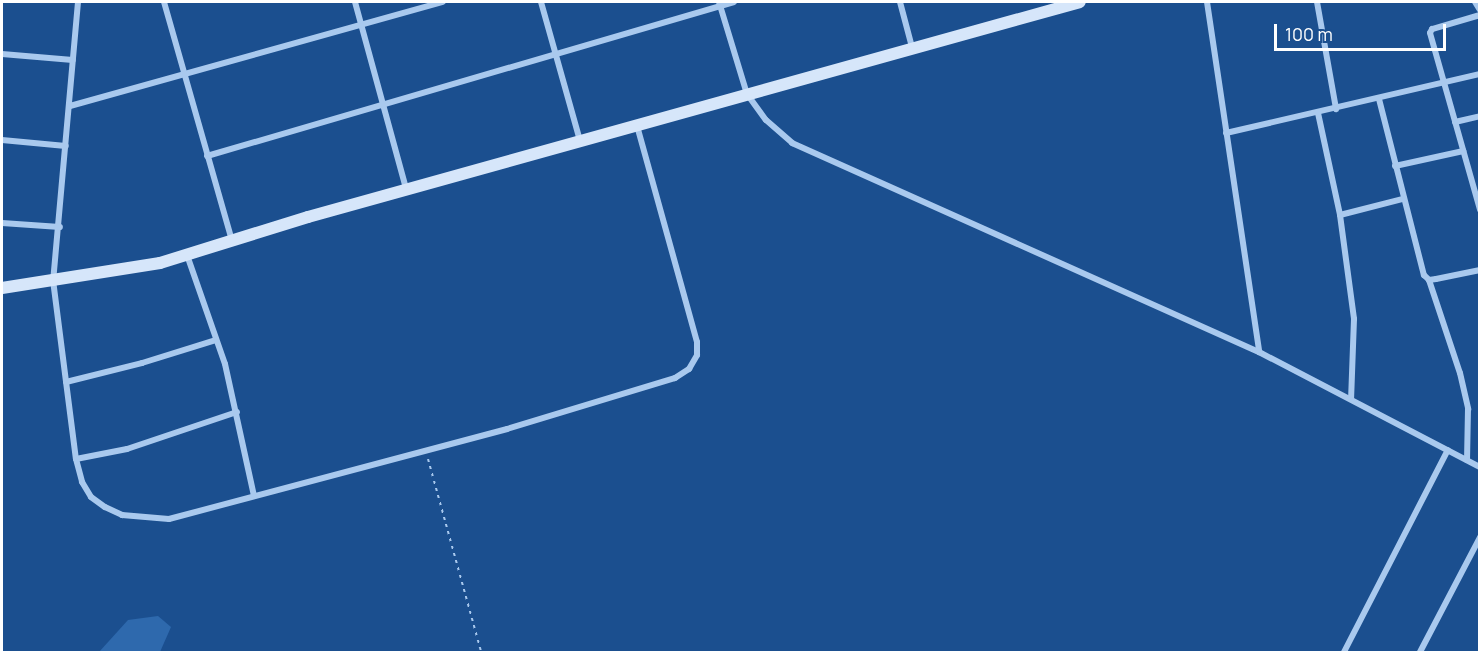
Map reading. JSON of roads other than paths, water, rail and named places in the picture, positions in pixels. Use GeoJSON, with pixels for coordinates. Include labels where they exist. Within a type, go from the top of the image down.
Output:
{"type":"FeatureCollection","features":[{"type":"Feature","properties":{"kind":"street"},"geometry":{"type":"LineString","coordinates":[[78,2],[60,227],[53,280],[76,459],[82,482],[91,497],[122,515],[170,519],[425,450],[675,378],[690,369],[695,362],[697,342],[637,125]]}},
{"type":"Feature","properties":{"kind":"street"},"geometry":{"type":"LineString","coordinates":[[164,2],[233,242]]}},
{"type":"Feature","properties":{"kind":"street"},"geometry":{"type":"LineString","coordinates":[[355,2],[406,189]]}},
{"type":"Feature","properties":{"kind":"street"},"geometry":{"type":"LineString","coordinates":[[70,106],[443,2]]}},
{"type":"Feature","properties":{"kind":"street"},"geometry":{"type":"LineString","coordinates":[[541,2],[580,141]]}},
{"type":"Feature","properties":{"kind":"street"},"geometry":{"type":"LineString","coordinates":[[207,156],[384,102],[556,54],[720,3],[734,2]]}},
{"type":"Feature","properties":{"kind":"street"},"geometry":{"type":"LineString","coordinates":[[900,2],[912,48]]}},
{"type":"Feature","properties":{"kind":"street"},"geometry":{"type":"LineString","coordinates":[[2,288],[160,263],[406,189],[1080,2]]}},
{"type":"Feature","properties":{"kind":"street"},"geometry":{"type":"LineString","coordinates":[[1207,2],[1259,352]]}},
{"type":"Feature","properties":{"kind":"street"},"geometry":{"type":"LineString","coordinates":[[1317,2],[1336,109]]}},
{"type":"Feature","properties":{"kind":"street"},"geometry":{"type":"LineString","coordinates":[[1475,2],[1479,12],[1432,29],[1430,33],[1479,210]]}},
{"type":"Feature","properties":{"kind":"street"},"geometry":{"type":"LineString","coordinates":[[720,3],[747,94],[766,120],[792,143],[1259,352],[1479,467]]}},
{"type":"Feature","properties":{"kind":"street"},"geometry":{"type":"LineString","coordinates":[[2,54],[73,60]]}},
{"type":"Feature","properties":{"kind":"street"},"geometry":{"type":"LineString","coordinates":[[1226,134],[1479,74]]}},
{"type":"Feature","properties":{"kind":"street"},"geometry":{"type":"LineString","coordinates":[[1379,99],[1424,275],[1429,280],[1460,373],[1468,409],[1467,460]]}},
{"type":"Feature","properties":{"kind":"street"},"geometry":{"type":"LineString","coordinates":[[1318,113],[1340,215],[1354,319],[1354,360],[1350,399]]}},
{"type":"Feature","properties":{"kind":"street"},"geometry":{"type":"LineString","coordinates":[[1455,122],[1479,116]]}},
{"type":"Feature","properties":{"kind":"street"},"geometry":{"type":"LineString","coordinates":[[2,140],[66,146]]}},
{"type":"Feature","properties":{"kind":"street"},"geometry":{"type":"LineString","coordinates":[[1395,166],[1463,151]]}},
{"type":"Feature","properties":{"kind":"street"},"geometry":{"type":"LineString","coordinates":[[1340,215],[1403,199]]}},
{"type":"Feature","properties":{"kind":"street"},"geometry":{"type":"LineString","coordinates":[[2,223],[60,227]]}},
{"type":"Feature","properties":{"kind":"street"},"geometry":{"type":"LineString","coordinates":[[187,255],[216,340],[237,412],[254,496]]}},
{"type":"Feature","properties":{"kind":"street"},"geometry":{"type":"LineString","coordinates":[[1429,280],[1479,270]]}},
{"type":"Feature","properties":{"kind":"street"},"geometry":{"type":"LineString","coordinates":[[66,382],[142,363],[216,340]]}},
{"type":"Feature","properties":{"kind":"street"},"geometry":{"type":"LineString","coordinates":[[76,459],[127,449],[237,412]]}},
{"type":"Feature","properties":{"kind":"street"},"geometry":{"type":"LineString","coordinates":[[1344,652],[1448,450]]}},
{"type":"Feature","properties":{"kind":"street"},"geometry":{"type":"LineString","coordinates":[[1420,652],[1479,537]]}}]}
